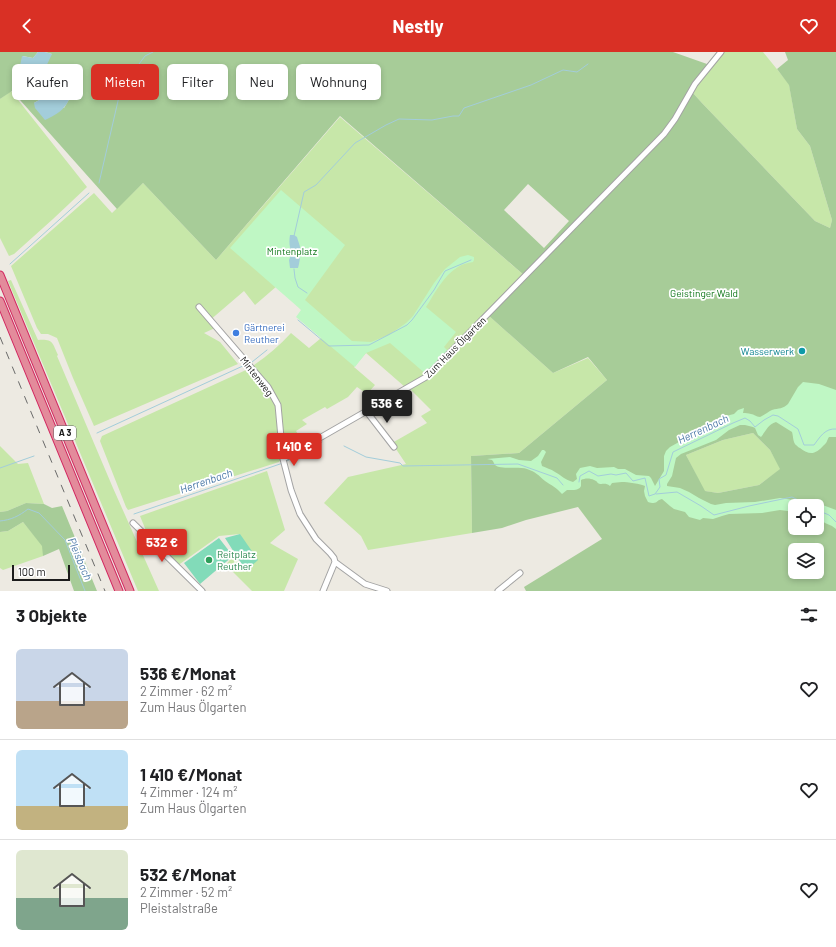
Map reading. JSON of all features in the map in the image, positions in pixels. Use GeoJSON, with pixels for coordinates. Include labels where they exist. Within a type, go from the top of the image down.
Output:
{"type":"FeatureCollection","features":[{"type":"Feature","properties":{"kind":"highway","name":"A 3"},"geometry":{"type":"LineString","coordinates":[[0,274],[130,591]]}},
{"type":"Feature","properties":{"kind":"highway","name":"A 3"},"geometry":{"type":"LineString","coordinates":[[0,301],[119,591]]}},
{"type":"Feature","properties":{"kind":"street","name":"Zum Haus Ölgarten"},"geometry":{"type":"LineString","coordinates":[[283,459],[426,377],[581,217],[664,134],[675,119],[692,88],[721,52]]}},
{"type":"Feature","properties":{"kind":"street","name":"Mintenweg"},"geometry":{"type":"LineString","coordinates":[[199,307],[268,387],[278,405],[283,459]]}},
{"type":"Feature","properties":{"kind":"street"},"geometry":{"type":"LineString","coordinates":[[367,412],[394,447]]}},
{"type":"Feature","properties":{"kind":"street"},"geometry":{"type":"LineString","coordinates":[[283,459],[291,490],[300,514],[316,539],[330,553],[335,562],[364,584],[387,591]]}},
{"type":"Feature","properties":{"kind":"street"},"geometry":{"type":"LineString","coordinates":[[133,523],[202,591]]}},
{"type":"Feature","properties":{"kind":"street"},"geometry":{"type":"LineString","coordinates":[[323,591],[335,562]]}},
{"type":"Feature","properties":{"kind":"street"},"geometry":{"type":"LineString","coordinates":[[498,591],[520,573]]}},
{"type":"Feature","properties":{"kind":"green space","name":"Geistinger Wald"},"geometry":{"type":"Polygon","coordinates":[[[0,52],[38,52],[33,58],[23,56],[21,64],[12,64],[12,91],[0,99],[0,52]]]}},
{"type":"Feature","properties":{"kind":"green space","name":"Geistinger Wald"},"geometry":{"type":"Polygon","coordinates":[[[45,52],[673,52],[707,64],[717,52],[724,52],[695,86],[692,92],[815,221],[830,228],[832,220],[810,146],[797,129],[789,85],[777,69],[788,60],[785,52],[836,52],[836,591],[526,591],[524,587],[602,539],[578,507],[526,520],[502,528],[472,533],[471,456],[519,453],[607,380],[588,357],[553,373],[488,315],[525,276],[340,116],[216,260],[143,183],[117,209],[20,100],[39,100],[34,103],[64,108],[69,100],[83,100],[83,64],[33,64],[52,54],[45,52]],[[528,184],[504,210],[544,248],[569,221],[528,184]],[[753,433],[723,440],[686,455],[705,491],[718,493],[759,485],[780,469],[770,450],[753,433]]]}},
{"type":"Feature","properties":{"kind":"green space"},"geometry":{"type":"Polygon","coordinates":[[[724,52],[763,52],[789,84],[797,129],[810,146],[832,220],[830,228],[815,221],[692,92],[695,86],[724,52]]]}},
{"type":"Feature","properties":{"kind":"green space"},"geometry":{"type":"Polygon","coordinates":[[[11,91],[12,100],[18,100],[87,187],[14,254],[9,256],[0,238],[0,99],[11,91]]]}},
{"type":"Feature","properties":{"kind":"green space"},"geometry":{"type":"Polygon","coordinates":[[[340,117],[525,276],[488,315],[553,373],[588,358],[607,380],[519,453],[471,456],[472,533],[368,550],[361,536],[324,503],[348,477],[406,464],[392,443],[427,423],[421,416],[431,410],[410,389],[405,387],[366,353],[354,367],[375,385],[367,394],[357,387],[348,397],[327,409],[325,407],[302,420],[307,424],[296,431],[298,434],[297,440],[301,447],[282,458],[279,462],[128,510],[100,441],[102,436],[246,370],[270,353],[291,333],[309,348],[326,334],[277,286],[255,305],[244,291],[209,321],[215,328],[204,333],[220,342],[238,364],[94,426],[57,338],[48,334],[41,334],[37,328],[11,266],[94,193],[112,213],[143,183],[216,260],[340,117]]]}},
{"type":"Feature","properties":{"kind":"green space","name":"Mintenplatz"},"geometry":{"type":"Polygon","coordinates":[[[281,190],[345,245],[305,300],[352,341],[371,342],[389,335],[413,316],[434,283],[445,269],[460,257],[468,255],[474,257],[473,262],[460,266],[448,275],[426,307],[456,332],[444,347],[449,352],[427,375],[390,343],[366,353],[355,367],[296,317],[301,310],[230,248],[281,190]]]}},
{"type":"Feature","properties":{"kind":"green space"},"geometry":{"type":"Polygon","coordinates":[[[11,280],[38,340],[47,340],[51,342],[58,355],[57,356],[113,488],[159,591],[138,591],[8,281],[11,280]]]}},
{"type":"Feature","properties":{"kind":"green space"},"geometry":{"type":"Polygon","coordinates":[[[803,382],[819,384],[836,390],[836,437],[829,437],[826,443],[816,452],[810,453],[804,451],[796,445],[792,432],[776,422],[769,426],[761,437],[758,435],[755,428],[740,425],[729,430],[716,440],[681,454],[676,458],[672,476],[667,484],[667,486],[680,488],[715,505],[755,502],[780,498],[788,499],[788,511],[780,510],[762,513],[729,514],[713,519],[703,518],[700,520],[689,517],[685,512],[674,509],[662,499],[655,503],[648,502],[644,491],[645,486],[621,482],[612,483],[610,486],[606,484],[599,484],[592,479],[586,479],[581,480],[581,486],[579,489],[567,490],[562,494],[533,471],[524,468],[505,468],[497,466],[492,460],[487,459],[510,457],[519,460],[531,461],[538,456],[542,450],[544,450],[546,452],[541,462],[542,466],[573,482],[577,479],[576,474],[580,468],[590,466],[597,468],[614,467],[618,469],[625,469],[636,475],[649,476],[655,486],[664,471],[664,456],[670,447],[706,430],[716,428],[726,416],[734,414],[738,410],[744,408],[743,413],[760,417],[772,410],[784,407],[788,404],[798,387],[803,382]]]}},
{"type":"Feature","properties":{"kind":"green space"},"geometry":{"type":"Polygon","coordinates":[[[753,433],[770,450],[781,469],[759,485],[718,493],[704,491],[686,455],[723,440],[753,433]]]}},
{"type":"Feature","properties":{"kind":"green space"},"geometry":{"type":"Polygon","coordinates":[[[0,446],[18,464],[28,463],[44,504],[26,503],[7,511],[0,512],[0,446]]]}},
{"type":"Feature","properties":{"kind":"green space"},"geometry":{"type":"Polygon","coordinates":[[[267,471],[285,530],[270,543],[298,559],[284,591],[252,591],[226,565],[233,556],[246,571],[240,534],[219,536],[177,566],[147,533],[140,516],[267,471]]]}},
{"type":"Feature","properties":{"kind":"green space"},"geometry":{"type":"Polygon","coordinates":[[[26,503],[44,504],[52,508],[62,506],[97,591],[74,591],[59,549],[43,556],[42,546],[23,522],[8,531],[0,532],[0,512],[7,511],[26,503]]]}},
{"type":"Feature","properties":{"kind":"green space"},"geometry":{"type":"Polygon","coordinates":[[[824,506],[836,510],[836,529],[825,523],[824,506]]]}},
{"type":"Feature","properties":{"kind":"green space"},"geometry":{"type":"Polygon","coordinates":[[[23,522],[43,546],[43,556],[3,570],[0,568],[0,532],[8,531],[23,522]]]}},
{"type":"Feature","properties":{"kind":"green space"},"geometry":{"type":"Polygon","coordinates":[[[240,534],[258,560],[246,571],[225,538],[240,534]]]}},
{"type":"Feature","properties":{"kind":"green space","name":"Reitplatz Reuther"},"geometry":{"type":"Polygon","coordinates":[[[219,538],[233,556],[200,584],[184,563],[219,538]]]}},
{"type":"Feature","properties":{"kind":"water"},"geometry":{"type":"Polygon","coordinates":[[[38,52],[52,54],[47,64],[20,64],[22,56],[33,58],[38,52]]]}},
{"type":"Feature","properties":{"kind":"water"},"geometry":{"type":"Polygon","coordinates":[[[39,100],[69,100],[58,113],[45,120],[35,108],[34,103],[39,100]]]}},
{"type":"Feature","properties":{"kind":"water"},"geometry":{"type":"Polygon","coordinates":[[[290,235],[297,237],[300,247],[300,251],[298,253],[292,252],[291,250],[290,235]]]}},
{"type":"Feature","properties":{"kind":"water"},"geometry":{"type":"Polygon","coordinates":[[[291,255],[297,255],[300,258],[298,268],[290,268],[289,260],[291,255]]]}},
{"type":"Feature","properties":{"kind":"waterway"},"geometry":{"type":"LineString","coordinates":[[99,183],[121,88],[145,56],[153,52]]}},
{"type":"Feature","properties":{"kind":"waterway"},"geometry":{"type":"LineString","coordinates":[[294,236],[304,192],[316,185],[355,143],[399,119],[432,120],[459,116],[464,108],[531,85],[563,70],[577,72],[588,64]]}},
{"type":"Feature","properties":{"kind":"waterway"},"geometry":{"type":"LineString","coordinates":[[10,264],[89,193]]}},
{"type":"Feature","properties":{"kind":"waterway"},"geometry":{"type":"LineString","coordinates":[[298,320],[329,346],[369,345],[407,325],[434,290],[445,271],[471,260]]}},
{"type":"Feature","properties":{"kind":"waterway"},"geometry":{"type":"LineString","coordinates":[[294,269],[298,287],[307,293]]}},
{"type":"Feature","properties":{"kind":"waterway"},"geometry":{"type":"LineString","coordinates":[[252,362],[267,350]]}},
{"type":"Feature","properties":{"kind":"waterway"},"geometry":{"type":"LineString","coordinates":[[97,433],[245,365]]}},
{"type":"Feature","properties":{"kind":"waterway","name":"Herrenbach"},"geometry":{"type":"LineString","coordinates":[[579,482],[580,476],[589,471],[598,476],[626,473],[633,481],[645,478],[649,496],[655,494],[660,487],[659,479],[666,475],[673,452],[745,418],[755,427],[773,415],[778,416],[798,429],[804,445],[814,445],[826,432],[836,429]]}},
{"type":"Feature","properties":{"kind":"waterway","name":"Herrenbach"},"geometry":{"type":"LineString","coordinates":[[287,461],[322,442]]}},
{"type":"Feature","properties":{"kind":"waterway","name":"Herrenbach"},"geometry":{"type":"LineString","coordinates":[[344,446],[366,457],[400,463],[403,466],[518,464],[557,478],[563,485]]}},
{"type":"Feature","properties":{"kind":"waterway"},"geometry":{"type":"LineString","coordinates":[[0,468],[34,456]]}},
{"type":"Feature","properties":{"kind":"waterway","name":"Herrenbach"},"geometry":{"type":"LineString","coordinates":[[134,514],[283,463]]}},
{"type":"Feature","properties":{"kind":"waterway"},"geometry":{"type":"LineString","coordinates":[[656,494],[677,492],[714,515],[792,497],[796,499]]}},
{"type":"Feature","properties":{"kind":"waterway","name":"Pleisbach"},"geometry":{"type":"LineString","coordinates":[[0,521],[8,520],[28,509],[39,513],[65,540],[85,591]]}},
{"type":"Feature","properties":{"kind":"waterway"},"geometry":{"type":"LineString","coordinates":[[824,513],[829,515],[836,522]]}},
{"type":"Feature","properties":{"kind":"railway"},"geometry":{"type":"LineString","coordinates":[[0,337],[105,591]]}},
{"type":"Feature","properties":{"kind":"place","name":"Gärtnerei Reuther"},"geometry":{"type":"Point","coordinates":[236,333]}},
{"type":"Feature","properties":{"kind":"place","name":"Wasserwerk"},"geometry":{"type":"Point","coordinates":[802,351]}},
{"type":"Feature","properties":{"kind":"place","name":"Reitplatz Reuther"},"geometry":{"type":"Point","coordinates":[209,560]}}]}
